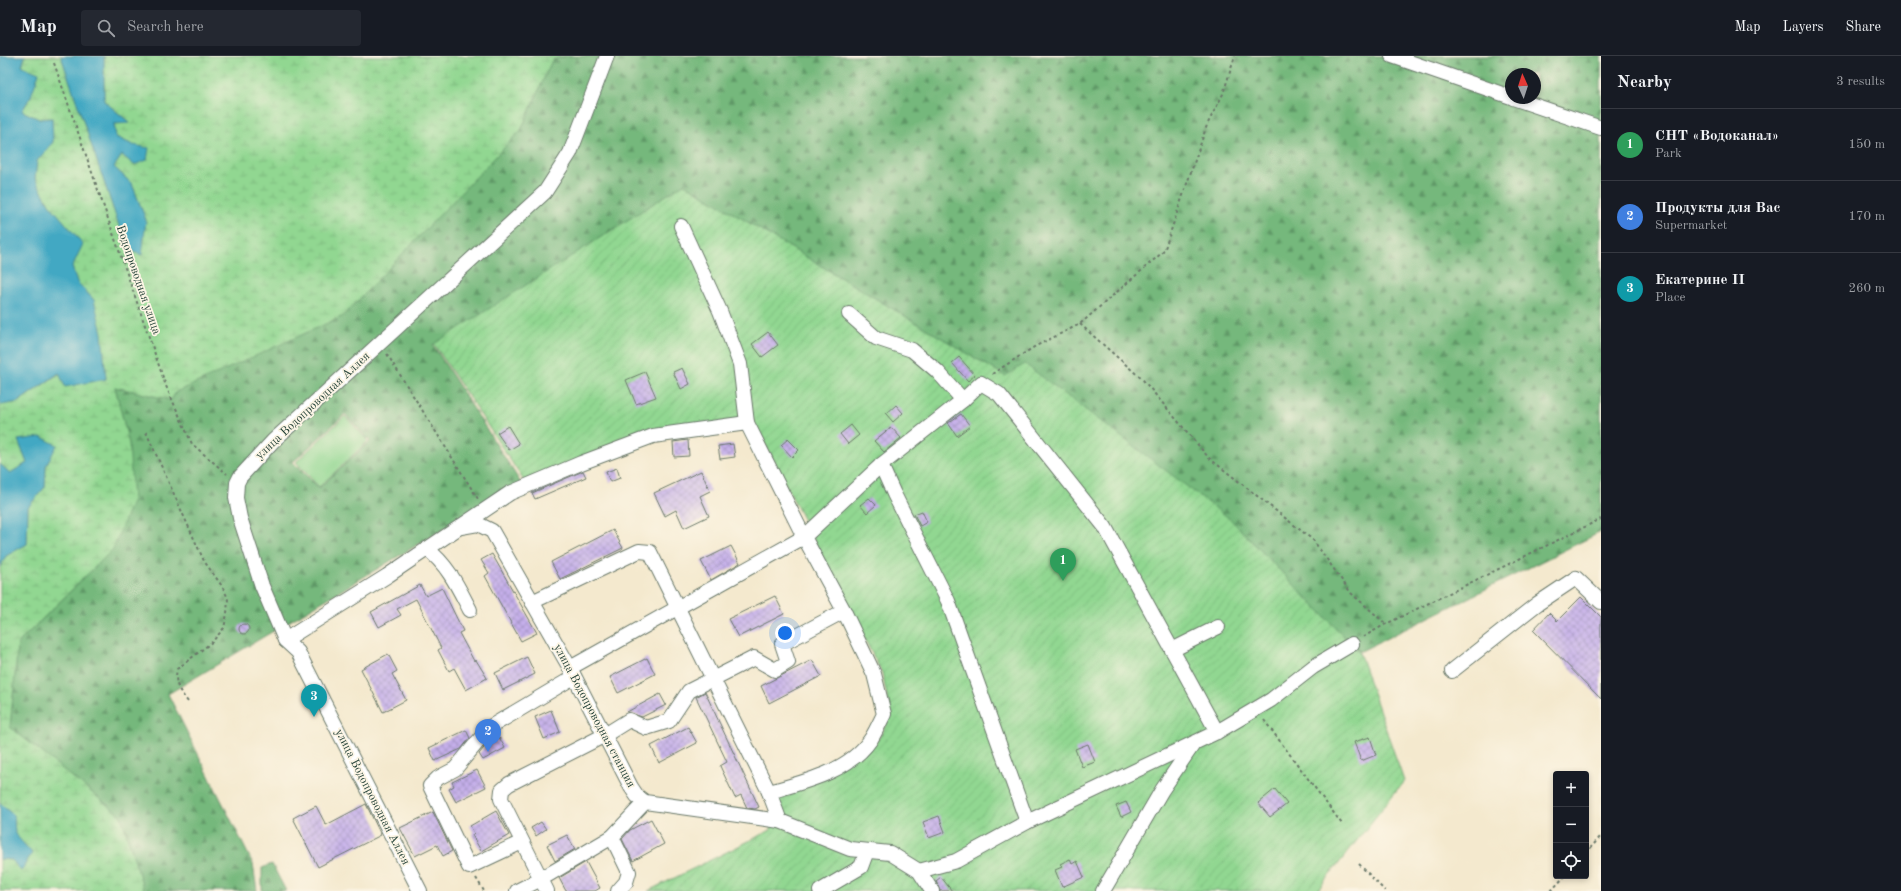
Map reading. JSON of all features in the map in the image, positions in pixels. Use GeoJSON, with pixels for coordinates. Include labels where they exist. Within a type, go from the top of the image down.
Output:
{"type":"FeatureCollection","features":[{"type":"Feature","properties":{"kind":"street","name":"улица Водопроводная Аллея"},"geometry":{"type":"LineString","coordinates":[[420,891],[298,652],[285,640],[262,586],[240,518],[236,498],[237,483],[240,477],[273,440],[545,192],[570,153],[607,56]]}},
{"type":"Feature","properties":{"kind":"street"},"geometry":{"type":"LineString","coordinates":[[1392,56],[1505,96]]}},
{"type":"Feature","properties":{"kind":"street"},"geometry":{"type":"LineString","coordinates":[[1530,104],[1601,128]]}},
{"type":"Feature","properties":{"kind":"street"},"geometry":{"type":"LineString","coordinates":[[681,226],[720,312],[740,364],[747,424],[804,537],[844,611],[874,674],[884,714],[871,740],[852,759],[816,778],[769,792]]}},
{"type":"Feature","properties":{"kind":"street"},"geometry":{"type":"LineString","coordinates":[[848,314],[876,338],[912,350],[937,371],[963,400]]}},
{"type":"Feature","properties":{"kind":"street"},"geometry":{"type":"LineString","coordinates":[[522,842],[469,867],[430,786],[438,778],[455,769],[490,727],[572,672],[676,608],[804,537],[881,465],[963,400],[981,383],[999,394],[1105,527],[1217,732]]}},
{"type":"Feature","properties":{"kind":"street"},"geometry":{"type":"LineString","coordinates":[[285,640],[517,490],[581,463],[653,436],[747,424]]}},
{"type":"Feature","properties":{"kind":"street"},"geometry":{"type":"LineString","coordinates":[[881,465],[948,601],[1027,822]]}},
{"type":"Feature","properties":{"kind":"street","name":"улица Водопроводная станция"},"geometry":{"type":"LineString","coordinates":[[461,527],[478,524],[492,531],[572,672],[631,787],[637,796],[645,802]]}},
{"type":"Feature","properties":{"kind":"street"},"geometry":{"type":"LineString","coordinates":[[427,549],[437,557],[447,569],[470,610]]}},
{"type":"Feature","properties":{"kind":"street"},"geometry":{"type":"LineString","coordinates":[[532,602],[639,551],[650,552],[676,608],[769,792],[780,821]]}},
{"type":"Feature","properties":{"kind":"street"},"geometry":{"type":"LineString","coordinates":[[1452,671],[1537,604],[1576,578],[1601,602]]}},
{"type":"Feature","properties":{"kind":"street"},"geometry":{"type":"LineString","coordinates":[[544,885],[501,799],[502,790],[509,784],[605,735],[629,720],[646,728],[669,720],[689,691],[754,658],[775,670],[788,662],[782,644],[844,611]]}},
{"type":"Feature","properties":{"kind":"street"},"geometry":{"type":"LineString","coordinates":[[1172,650],[1218,627]]}},
{"type":"Feature","properties":{"kind":"street"},"geometry":{"type":"LineString","coordinates":[[919,871],[956,861],[1027,822],[1217,732],[1271,700],[1313,667],[1352,644]]}},
{"type":"Feature","properties":{"kind":"street"},"geometry":{"type":"LineString","coordinates":[[1102,891],[1162,790],[1194,743]]}},
{"type":"Feature","properties":{"kind":"street"},"geometry":{"type":"LineString","coordinates":[[517,891],[544,885],[612,837],[645,802],[780,821],[850,850],[890,853],[919,871],[932,891]]}},
{"type":"Feature","properties":{"kind":"street"},"geometry":{"type":"LineString","coordinates":[[612,837],[629,872],[626,882],[619,891]]}},
{"type":"Feature","properties":{"kind":"street"},"geometry":{"type":"LineString","coordinates":[[820,891],[860,867],[867,851]]}},
{"type":"Feature","properties":{"kind":"path"},"geometry":{"type":"LineString","coordinates":[[992,374],[1034,347],[1080,324],[1164,251],[1207,125],[1223,94],[1234,56]]}},
{"type":"Feature","properties":{"kind":"path","name":"Водопроводная улица"},"geometry":{"type":"LineString","coordinates":[[54,63],[166,386],[174,400],[192,444],[237,483]]}},
{"type":"Feature","properties":{"kind":"path"},"geometry":{"type":"LineString","coordinates":[[1080,324],[1143,380],[1209,458],[1313,540],[1351,593],[1386,624]]}},
{"type":"Feature","properties":{"kind":"path"},"geometry":{"type":"LineString","coordinates":[[381,343],[486,510]]}},
{"type":"Feature","properties":{"kind":"path"},"geometry":{"type":"LineString","coordinates":[[146,432],[204,561],[222,586],[228,598],[228,614],[224,628],[212,642],[177,669],[175,681],[180,692],[189,702]]}},
{"type":"Feature","properties":{"kind":"path"},"geometry":{"type":"LineString","coordinates":[[1352,644],[1386,624],[1601,519]]}},
{"type":"Feature","properties":{"kind":"path"},"geometry":{"type":"LineString","coordinates":[[1256,709],[1342,824]]}},
{"type":"Feature","properties":{"kind":"path"},"geometry":{"type":"LineString","coordinates":[[1589,849],[1601,836]]}},
{"type":"Feature","properties":{"kind":"path"},"geometry":{"type":"LineString","coordinates":[[1359,864],[1385,891]]}},
{"type":"Feature","properties":{"kind":"path"},"geometry":{"type":"LineString","coordinates":[[1552,891],[1562,879]]}},
{"type":"Feature","properties":{"kind":"green space"},"geometry":{"type":"Polygon","coordinates":[[[25,56],[61,56],[127,249],[142,255],[146,220],[132,184],[114,167],[122,155],[133,145],[116,137],[114,123],[129,122],[104,101],[104,56],[566,56],[552,60],[521,130],[343,316],[176,392],[171,400],[115,387],[129,444],[133,500],[113,549],[18,643],[10,727],[121,816],[144,891],[0,891],[0,859],[12,860],[14,816],[0,803],[0,567],[6,556],[27,544],[28,507],[45,487],[46,466],[56,445],[18,440],[27,463],[10,473],[0,464],[0,404],[18,402],[60,373],[65,386],[106,379],[94,300],[77,282],[72,267],[70,229],[49,204],[35,179],[37,161],[53,142],[52,118],[39,119],[22,111],[31,96],[22,66],[25,56]]]}},
{"type":"Feature","properties":{"kind":"green space"},"geometry":{"type":"Polygon","coordinates":[[[566,56],[1601,56],[1601,532],[1359,652],[1230,519],[1005,376],[684,184],[433,345],[521,483],[168,694],[253,864],[257,891],[144,891],[121,816],[10,727],[18,643],[113,549],[129,444],[115,387],[171,400],[176,392],[521,130],[552,60],[566,56]],[[345,414],[293,462],[319,488],[370,441],[345,414]]]}},
{"type":"Feature","properties":{"kind":"green space"},"geometry":{"type":"Polygon","coordinates":[[[684,184],[1005,376],[1025,364],[1230,519],[1359,652],[1404,781],[1317,891],[648,891],[771,830],[774,795],[876,743],[891,715],[882,673],[752,419],[651,432],[524,481],[434,344],[684,184]]]}},
{"type":"Feature","properties":{"kind":"green space"},"geometry":{"type":"Polygon","coordinates":[[[345,416],[368,441],[319,487],[296,462],[345,416]]]}},
{"type":"Feature","properties":{"kind":"green space"},"geometry":{"type":"Polygon","coordinates":[[[272,864],[286,891],[262,891],[262,868],[272,864]]]}},
{"type":"Feature","properties":{"kind":"water"},"geometry":{"type":"Polygon","coordinates":[[[0,56],[25,56],[22,66],[39,73],[31,96],[22,111],[39,119],[52,118],[53,142],[37,161],[35,179],[49,204],[83,244],[72,267],[77,282],[94,300],[102,333],[106,379],[65,387],[59,373],[18,402],[2,405],[0,404],[0,56]]]}},
{"type":"Feature","properties":{"kind":"water"},"geometry":{"type":"Polygon","coordinates":[[[61,56],[104,56],[104,101],[130,123],[114,124],[116,137],[133,145],[149,148],[147,160],[134,165],[122,155],[114,167],[132,184],[146,220],[142,255],[127,249],[61,56]]]}},
{"type":"Feature","properties":{"kind":"water"},"geometry":{"type":"Polygon","coordinates":[[[41,437],[57,445],[46,466],[45,487],[28,507],[27,544],[6,556],[0,567],[0,464],[10,473],[27,463],[18,440],[41,437]]]}},
{"type":"Feature","properties":{"kind":"water"},"geometry":{"type":"Polygon","coordinates":[[[0,803],[14,816],[15,834],[32,853],[21,871],[12,860],[0,859],[0,803]]]}},
{"type":"Feature","properties":{"kind":"building"},"geometry":{"type":"Polygon","coordinates":[[[768,332],[778,345],[762,357],[752,344],[768,332]]]}},
{"type":"Feature","properties":{"kind":"building"},"geometry":{"type":"Polygon","coordinates":[[[959,357],[975,375],[968,381],[952,363],[959,357]]]}},
{"type":"Feature","properties":{"kind":"building"},"geometry":{"type":"Polygon","coordinates":[[[682,368],[690,384],[681,389],[673,372],[682,368]]]}},
{"type":"Feature","properties":{"kind":"building"},"geometry":{"type":"Polygon","coordinates":[[[645,372],[656,397],[636,404],[626,380],[645,372]]]}},
{"type":"Feature","properties":{"kind":"building"},"geometry":{"type":"Polygon","coordinates":[[[896,405],[903,413],[893,422],[886,414],[896,405]]]}},
{"type":"Feature","properties":{"kind":"building"},"geometry":{"type":"Polygon","coordinates":[[[961,414],[970,426],[957,436],[948,423],[961,414]]]}},
{"type":"Feature","properties":{"kind":"building"},"geometry":{"type":"Polygon","coordinates":[[[851,425],[859,435],[848,444],[840,434],[851,425]]]}},
{"type":"Feature","properties":{"kind":"building"},"geometry":{"type":"Polygon","coordinates":[[[508,426],[519,444],[509,450],[497,433],[508,426]]]}},
{"type":"Feature","properties":{"kind":"building"},"geometry":{"type":"Polygon","coordinates":[[[891,427],[901,438],[884,452],[874,441],[891,427]]]}},
{"type":"Feature","properties":{"kind":"building"},"geometry":{"type":"Polygon","coordinates":[[[788,439],[799,450],[792,457],[781,445],[788,439]]]}},
{"type":"Feature","properties":{"kind":"building"},"geometry":{"type":"Polygon","coordinates":[[[688,440],[689,456],[674,457],[673,442],[688,440]]]}},
{"type":"Feature","properties":{"kind":"building"},"geometry":{"type":"Polygon","coordinates":[[[733,444],[735,457],[720,459],[718,446],[733,444]]]}},
{"type":"Feature","properties":{"kind":"building"},"geometry":{"type":"Polygon","coordinates":[[[617,468],[620,478],[610,482],[606,472],[617,468]]]}},
{"type":"Feature","properties":{"kind":"building"},"geometry":{"type":"Polygon","coordinates":[[[583,471],[586,477],[535,499],[532,493],[583,471]]]}},
{"type":"Feature","properties":{"kind":"building"},"geometry":{"type":"Polygon","coordinates":[[[701,471],[710,491],[700,496],[709,516],[684,528],[676,510],[665,516],[654,493],[701,471]]]}},
{"type":"Feature","properties":{"kind":"building"},"geometry":{"type":"Polygon","coordinates":[[[869,498],[876,505],[867,513],[860,505],[869,498]]]}},
{"type":"Feature","properties":{"kind":"building"},"geometry":{"type":"Polygon","coordinates":[[[922,511],[927,522],[920,526],[914,514],[922,511]]]}},
{"type":"Feature","properties":{"kind":"building"},"geometry":{"type":"Polygon","coordinates":[[[613,530],[623,548],[560,579],[551,562],[613,530]]]}},
{"type":"Feature","properties":{"kind":"building"},"geometry":{"type":"Polygon","coordinates":[[[731,546],[740,563],[711,580],[701,561],[731,546]]]}},
{"type":"Feature","properties":{"kind":"building"},"geometry":{"type":"Polygon","coordinates":[[[492,554],[537,633],[521,641],[485,576],[489,573],[481,560],[492,554]]]}},
{"type":"Feature","properties":{"kind":"building"},"geometry":{"type":"Polygon","coordinates":[[[420,585],[426,596],[442,588],[463,631],[459,633],[474,661],[476,660],[487,678],[466,690],[454,668],[449,671],[438,650],[441,648],[416,599],[397,609],[401,615],[379,627],[371,612],[420,585]]]}},
{"type":"Feature","properties":{"kind":"building"},"geometry":{"type":"Polygon","coordinates":[[[775,596],[784,614],[738,637],[728,619],[775,596]]]}},
{"type":"Feature","properties":{"kind":"building"},"geometry":{"type":"Polygon","coordinates":[[[1581,597],[1601,617],[1601,699],[1533,630],[1549,613],[1557,621],[1581,597]]]}},
{"type":"Feature","properties":{"kind":"building"},"geometry":{"type":"Polygon","coordinates":[[[242,624],[246,624],[249,629],[246,634],[242,634],[239,631],[239,627],[242,624]]]}},
{"type":"Feature","properties":{"kind":"building"},"geometry":{"type":"Polygon","coordinates":[[[388,654],[397,671],[392,674],[406,700],[383,712],[361,669],[388,654]]]}},
{"type":"Feature","properties":{"kind":"building"},"geometry":{"type":"Polygon","coordinates":[[[527,657],[535,674],[503,690],[495,673],[527,657]]]}},
{"type":"Feature","properties":{"kind":"building"},"geometry":{"type":"Polygon","coordinates":[[[647,658],[655,674],[618,693],[610,677],[647,658]]]}},
{"type":"Feature","properties":{"kind":"building"},"geometry":{"type":"Polygon","coordinates":[[[812,660],[821,676],[769,703],[761,686],[812,660]]]}},
{"type":"Feature","properties":{"kind":"building"},"geometry":{"type":"Polygon","coordinates":[[[705,692],[759,807],[755,809],[747,808],[741,795],[735,798],[720,766],[727,762],[696,697],[705,692]]]}},
{"type":"Feature","properties":{"kind":"building"},"geometry":{"type":"Polygon","coordinates":[[[660,694],[666,705],[642,717],[627,712],[660,694]]]}},
{"type":"Feature","properties":{"kind":"building"},"geometry":{"type":"Polygon","coordinates":[[[551,710],[560,732],[544,739],[535,717],[551,710]]]}},
{"type":"Feature","properties":{"kind":"building"},"geometry":{"type":"Polygon","coordinates":[[[688,727],[697,743],[659,763],[651,746],[688,727]]]}},
{"type":"Feature","properties":{"kind":"building"},"geometry":{"type":"Polygon","coordinates":[[[466,730],[470,738],[461,749],[435,761],[429,748],[466,730]]]}},
{"type":"Feature","properties":{"kind":"building"},"geometry":{"type":"Polygon","coordinates":[[[499,737],[505,748],[483,760],[479,754],[488,743],[499,737]]]}},
{"type":"Feature","properties":{"kind":"building"},"geometry":{"type":"Polygon","coordinates":[[[1370,737],[1376,755],[1361,761],[1354,742],[1370,737]]]}},
{"type":"Feature","properties":{"kind":"building"},"geometry":{"type":"Polygon","coordinates":[[[1088,744],[1095,762],[1082,767],[1075,749],[1088,744]]]}},
{"type":"Feature","properties":{"kind":"building"},"geometry":{"type":"Polygon","coordinates":[[[477,770],[486,787],[456,802],[449,789],[454,786],[452,782],[477,770]]]}},
{"type":"Feature","properties":{"kind":"building"},"geometry":{"type":"Polygon","coordinates":[[[1275,789],[1287,804],[1270,817],[1258,803],[1275,789]]]}},
{"type":"Feature","properties":{"kind":"building"},"geometry":{"type":"Polygon","coordinates":[[[1126,802],[1131,812],[1121,817],[1116,806],[1126,802]]]}},
{"type":"Feature","properties":{"kind":"building"},"geometry":{"type":"Polygon","coordinates":[[[366,804],[381,835],[318,867],[293,818],[316,806],[326,825],[366,804]]]}},
{"type":"Feature","properties":{"kind":"building"},"geometry":{"type":"Polygon","coordinates":[[[496,811],[509,835],[481,851],[472,835],[474,833],[470,826],[496,811]]]}},
{"type":"Feature","properties":{"kind":"building"},"geometry":{"type":"Polygon","coordinates":[[[433,812],[452,851],[443,856],[437,845],[415,856],[400,828],[433,812]]]}},
{"type":"Feature","properties":{"kind":"building"},"geometry":{"type":"Polygon","coordinates":[[[939,816],[945,832],[929,838],[923,822],[939,816]]]}},
{"type":"Feature","properties":{"kind":"building"},"geometry":{"type":"Polygon","coordinates":[[[651,819],[664,844],[633,861],[622,839],[630,830],[651,819]]]}},
{"type":"Feature","properties":{"kind":"building"},"geometry":{"type":"Polygon","coordinates":[[[541,822],[546,829],[536,836],[531,828],[541,822]]]}},
{"type":"Feature","properties":{"kind":"building"},"geometry":{"type":"Polygon","coordinates":[[[567,835],[575,849],[555,861],[547,845],[567,835]]]}},
{"type":"Feature","properties":{"kind":"building"},"geometry":{"type":"Polygon","coordinates":[[[1070,859],[1072,864],[1077,861],[1084,877],[1062,887],[1055,870],[1062,867],[1060,864],[1070,859]]]}},
{"type":"Feature","properties":{"kind":"building"},"geometry":{"type":"Polygon","coordinates":[[[586,862],[600,888],[595,891],[566,891],[559,878],[586,862]]]}},
{"type":"Feature","properties":{"kind":"building"},"geometry":{"type":"Polygon","coordinates":[[[941,877],[952,891],[940,891],[936,881],[941,877]]]}},
{"type":"Feature","properties":{"kind":"place","name":"СНТ «Водоканал»"},"geometry":{"type":"Point","coordinates":[1063,581]}},
{"type":"Feature","properties":{"kind":"place","name":"Екатерине II"},"geometry":{"type":"Point","coordinates":[314,717]}},
{"type":"Feature","properties":{"kind":"place","name":"Продукты для Вас"},"geometry":{"type":"Point","coordinates":[488,752]}}]}
